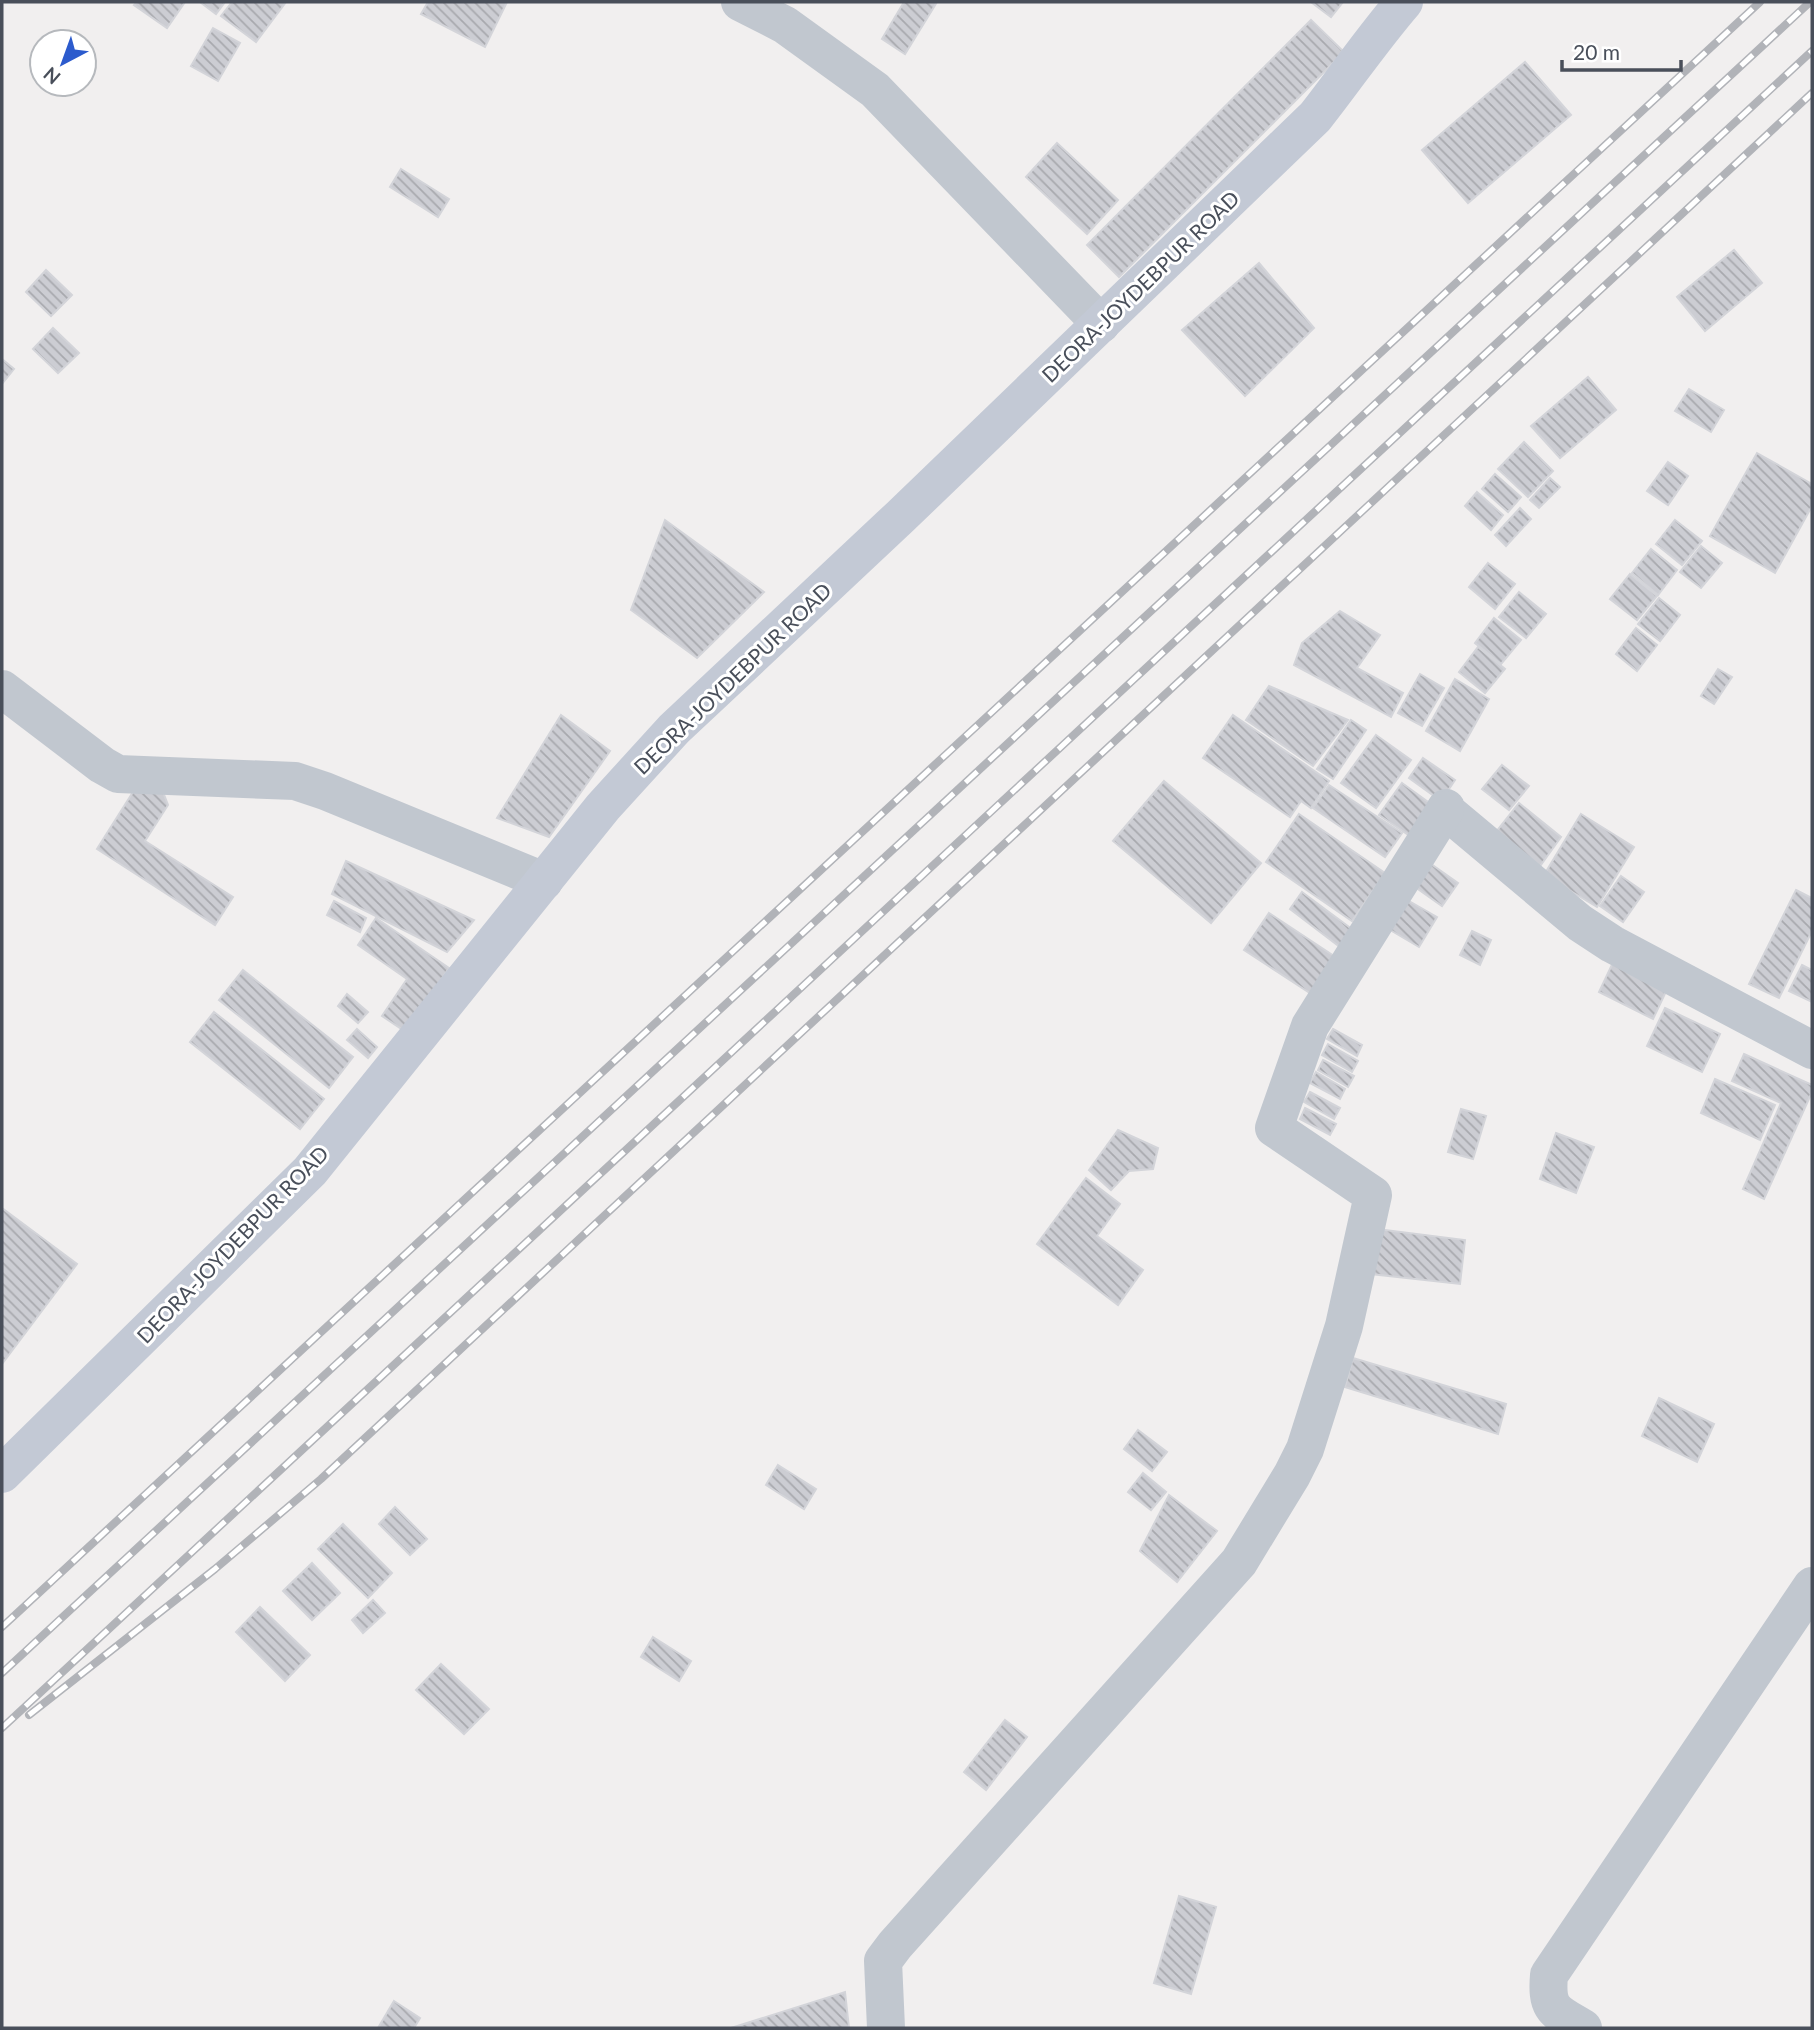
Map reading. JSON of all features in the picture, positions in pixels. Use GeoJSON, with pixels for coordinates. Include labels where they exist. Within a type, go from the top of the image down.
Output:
{"type":"FeatureCollection","features":[{"type":"Feature","properties":{"kind":"street"},"geometry":{"type":"LineString","coordinates":[[740,2],[785,25],[875,90],[1101,324]]}},
{"type":"Feature","properties":{"kind":"street","name":"DEORA-JOYDEBPUR ROAD"},"geometry":{"type":"LineString","coordinates":[[2,1474],[310,1171],[603,807],[674,729],[900,517],[1315,117],[1377,33],[1404,2]]}},
{"type":"Feature","properties":{"kind":"street"},"geometry":{"type":"LineString","coordinates":[[2,689],[102,765],[118,774],[295,781],[544,881]]}},
{"type":"Feature","properties":{"kind":"street"},"geometry":{"type":"LineString","coordinates":[[886,2028],[883,1961],[1238,1562],[1305,1449],[1344,1326],[1373,1195],[1274,1128],[1310,1026],[1446,809],[1580,923],[1612,944],[1812,1050]]}},
{"type":"Feature","properties":{"kind":"street"},"geometry":{"type":"LineString","coordinates":[[1583,2028],[1556,2011],[1548,1997],[1549,1975],[1812,1586]]}},
{"type":"Feature","properties":{"kind":"building"},"geometry":{"type":"Polygon","coordinates":[[[137,2],[185,2],[167,28],[134,5],[137,2]]]}},
{"type":"Feature","properties":{"kind":"building"},"geometry":{"type":"Polygon","coordinates":[[[200,2],[225,2],[216,14],[200,2]]]}},
{"type":"Feature","properties":{"kind":"building"},"geometry":{"type":"Polygon","coordinates":[[[232,2],[286,2],[256,42],[221,16],[232,2]]]}},
{"type":"Feature","properties":{"kind":"building"},"geometry":{"type":"Polygon","coordinates":[[[428,2],[507,2],[485,47],[421,14],[428,2]]]}},
{"type":"Feature","properties":{"kind":"building"},"geometry":{"type":"Polygon","coordinates":[[[904,2],[937,2],[905,54],[882,39],[904,2]]]}},
{"type":"Feature","properties":{"kind":"building"},"geometry":{"type":"Polygon","coordinates":[[[1311,2],[1343,2],[1331,17],[1311,2]]]}},
{"type":"Feature","properties":{"kind":"building"},"geometry":{"type":"Polygon","coordinates":[[[1311,20],[1344,52],[1119,277],[1087,245],[1311,20]]]}},
{"type":"Feature","properties":{"kind":"building"},"geometry":{"type":"Polygon","coordinates":[[[213,28],[240,43],[218,81],[191,66],[213,28]]]}},
{"type":"Feature","properties":{"kind":"building"},"geometry":{"type":"Polygon","coordinates":[[[1525,62],[1571,115],[1468,203],[1422,150],[1525,62]]]}},
{"type":"Feature","properties":{"kind":"building"},"geometry":{"type":"Polygon","coordinates":[[[1057,143],[1118,200],[1087,234],[1026,177],[1057,143]]]}},
{"type":"Feature","properties":{"kind":"building"},"geometry":{"type":"Polygon","coordinates":[[[401,169],[449,199],[438,217],[390,187],[401,169]]]}},
{"type":"Feature","properties":{"kind":"building"},"geometry":{"type":"Polygon","coordinates":[[[1734,250],[1762,283],[1705,331],[1677,297],[1734,250]]]}},
{"type":"Feature","properties":{"kind":"building"},"geometry":{"type":"Polygon","coordinates":[[[1259,263],[1314,328],[1245,396],[1182,330],[1259,263]]]}},
{"type":"Feature","properties":{"kind":"building"},"geometry":{"type":"Polygon","coordinates":[[[46,270],[72,295],[51,316],[26,292],[46,270]]]}},
{"type":"Feature","properties":{"kind":"building"},"geometry":{"type":"Polygon","coordinates":[[[53,328],[79,353],[58,373],[33,349],[53,328]]]}},
{"type":"Feature","properties":{"kind":"building"},"geometry":{"type":"Polygon","coordinates":[[[2,359],[14,369],[2,384],[2,359]]]}},
{"type":"Feature","properties":{"kind":"building"},"geometry":{"type":"Polygon","coordinates":[[[1588,377],[1616,410],[1560,458],[1531,426],[1588,377]]]}},
{"type":"Feature","properties":{"kind":"building"},"geometry":{"type":"Polygon","coordinates":[[[1689,389],[1724,410],[1711,432],[1675,411],[1689,389]]]}},
{"type":"Feature","properties":{"kind":"building"},"geometry":{"type":"Polygon","coordinates":[[[1524,442],[1553,471],[1528,497],[1498,469],[1524,442]]]}},
{"type":"Feature","properties":{"kind":"building"},"geometry":{"type":"Polygon","coordinates":[[[1757,453],[1812,484],[1812,506],[1775,573],[1710,536],[1757,453]]]}},
{"type":"Feature","properties":{"kind":"building"},"geometry":{"type":"Polygon","coordinates":[[[1668,462],[1688,476],[1668,505],[1647,491],[1668,462]]]}},
{"type":"Feature","properties":{"kind":"building"},"geometry":{"type":"Polygon","coordinates":[[[1495,474],[1521,497],[1508,512],[1482,489],[1495,474]]]}},
{"type":"Feature","properties":{"kind":"building"},"geometry":{"type":"Polygon","coordinates":[[[1550,478],[1560,487],[1539,508],[1530,500],[1550,478]]]}},
{"type":"Feature","properties":{"kind":"building"},"geometry":{"type":"Polygon","coordinates":[[[1477,492],[1503,515],[1491,530],[1465,506],[1477,492]]]}},
{"type":"Feature","properties":{"kind":"building"},"geometry":{"type":"Polygon","coordinates":[[[1520,508],[1531,519],[1506,546],[1495,535],[1520,508]]]}},
{"type":"Feature","properties":{"kind":"building"},"geometry":{"type":"Polygon","coordinates":[[[665,520],[764,592],[697,658],[631,610],[665,520]]]}},
{"type":"Feature","properties":{"kind":"building"},"geometry":{"type":"Polygon","coordinates":[[[1675,520],[1702,541],[1682,565],[1656,544],[1675,520]]]}},
{"type":"Feature","properties":{"kind":"building"},"geometry":{"type":"Polygon","coordinates":[[[1701,546],[1722,563],[1701,588],[1680,572],[1701,546]]]}},
{"type":"Feature","properties":{"kind":"building"},"geometry":{"type":"Polygon","coordinates":[[[1651,549],[1677,570],[1658,595],[1632,573],[1651,549]]]}},
{"type":"Feature","properties":{"kind":"building"},"geometry":{"type":"Polygon","coordinates":[[[1488,563],[1515,584],[1495,609],[1469,587],[1488,563]]]}},
{"type":"Feature","properties":{"kind":"building"},"geometry":{"type":"Polygon","coordinates":[[[1630,574],[1657,596],[1637,620],[1610,599],[1630,574]]]}},
{"type":"Feature","properties":{"kind":"building"},"geometry":{"type":"Polygon","coordinates":[[[1519,592],[1546,614],[1526,638],[1499,617],[1519,592]]]}},
{"type":"Feature","properties":{"kind":"building"},"geometry":{"type":"Polygon","coordinates":[[[1659,598],[1680,615],[1660,641],[1638,624],[1659,598]]]}},
{"type":"Feature","properties":{"kind":"building"},"geometry":{"type":"Polygon","coordinates":[[[1340,611],[1380,635],[1357,668],[1403,693],[1391,717],[1294,665],[1302,643],[1340,611]]]}},
{"type":"Feature","properties":{"kind":"building"},"geometry":{"type":"Polygon","coordinates":[[[1494,618],[1521,640],[1501,664],[1475,643],[1494,618]]]}},
{"type":"Feature","properties":{"kind":"building"},"geometry":{"type":"Polygon","coordinates":[[[1636,628],[1657,645],[1637,671],[1616,654],[1636,628]]]}},
{"type":"Feature","properties":{"kind":"building"},"geometry":{"type":"Polygon","coordinates":[[[1478,647],[1505,669],[1485,693],[1459,672],[1478,647]]]}},
{"type":"Feature","properties":{"kind":"building"},"geometry":{"type":"Polygon","coordinates":[[[1718,669],[1732,677],[1714,704],[1701,696],[1718,669]]]}},
{"type":"Feature","properties":{"kind":"building"},"geometry":{"type":"Polygon","coordinates":[[[1420,674],[1444,688],[1422,726],[1398,713],[1420,674]]]}},
{"type":"Feature","properties":{"kind":"building"},"geometry":{"type":"Polygon","coordinates":[[[1455,679],[1489,699],[1460,751],[1426,731],[1455,679]]]}},
{"type":"Feature","properties":{"kind":"building"},"geometry":{"type":"Polygon","coordinates":[[[1269,686],[1348,720],[1313,766],[1246,720],[1269,686]]]}},
{"type":"Feature","properties":{"kind":"building"},"geometry":{"type":"Polygon","coordinates":[[[561,715],[610,751],[549,837],[497,818],[561,715]]]}},
{"type":"Feature","properties":{"kind":"building"},"geometry":{"type":"Polygon","coordinates":[[[1233,715],[1329,781],[1311,808],[1301,801],[1290,817],[1203,758],[1233,715]]]}},
{"type":"Feature","properties":{"kind":"building"},"geometry":{"type":"Polygon","coordinates":[[[1351,720],[1366,730],[1333,779],[1317,769],[1351,720]]]}},
{"type":"Feature","properties":{"kind":"building"},"geometry":{"type":"Polygon","coordinates":[[[1376,735],[1411,760],[1376,808],[1341,783],[1376,735]]]}},
{"type":"Feature","properties":{"kind":"building"},"geometry":{"type":"Polygon","coordinates":[[[1423,758],[1455,780],[1441,801],[1409,778],[1423,758]]]}},
{"type":"Feature","properties":{"kind":"building"},"geometry":{"type":"Polygon","coordinates":[[[1502,765],[1529,786],[1509,810],[1482,789],[1502,765]]]}},
{"type":"Feature","properties":{"kind":"building"},"geometry":{"type":"Polygon","coordinates":[[[1164,781],[1261,863],[1211,923],[1113,841],[1164,781]]]}},
{"type":"Feature","properties":{"kind":"building"},"geometry":{"type":"Polygon","coordinates":[[[1402,783],[1435,807],[1413,838],[1379,815],[1402,783]]]}},
{"type":"Feature","properties":{"kind":"building"},"geometry":{"type":"Polygon","coordinates":[[[138,784],[161,787],[168,805],[145,841],[233,897],[215,925],[97,849],[138,784]]]}},
{"type":"Feature","properties":{"kind":"building"},"geometry":{"type":"Polygon","coordinates":[[[1329,785],[1402,833],[1385,857],[1313,808],[1329,785]]]}},
{"type":"Feature","properties":{"kind":"building"},"geometry":{"type":"Polygon","coordinates":[[[1519,803],[1561,837],[1538,869],[1496,832],[1519,803]]]}},
{"type":"Feature","properties":{"kind":"building"},"geometry":{"type":"Polygon","coordinates":[[[1299,814],[1385,873],[1352,921],[1266,862],[1299,814]]]}},
{"type":"Feature","properties":{"kind":"building"},"geometry":{"type":"Polygon","coordinates":[[[1581,814],[1634,847],[1597,907],[1544,875],[1581,814]]]}},
{"type":"Feature","properties":{"kind":"building"},"geometry":{"type":"Polygon","coordinates":[[[1424,859],[1458,883],[1442,906],[1408,882],[1424,859]]]}},
{"type":"Feature","properties":{"kind":"building"},"geometry":{"type":"Polygon","coordinates":[[[346,861],[474,920],[447,952],[332,894],[346,861]]]}},
{"type":"Feature","properties":{"kind":"building"},"geometry":{"type":"Polygon","coordinates":[[[1621,876],[1644,892],[1623,922],[1600,906],[1621,876]]]}},
{"type":"Feature","properties":{"kind":"building"},"geometry":{"type":"Polygon","coordinates":[[[1796,890],[1812,898],[1812,931],[1779,998],[1749,984],[1796,890]]]}},
{"type":"Feature","properties":{"kind":"building"},"geometry":{"type":"Polygon","coordinates":[[[1302,892],[1353,930],[1340,947],[1290,909],[1302,892]]]}},
{"type":"Feature","properties":{"kind":"building"},"geometry":{"type":"Polygon","coordinates":[[[1402,897],[1437,917],[1419,947],[1385,927],[1402,897]]]}},
{"type":"Feature","properties":{"kind":"building"},"geometry":{"type":"Polygon","coordinates":[[[334,901],[366,918],[360,932],[327,915],[334,901]]]}},
{"type":"Feature","properties":{"kind":"building"},"geometry":{"type":"Polygon","coordinates":[[[1269,913],[1334,956],[1310,993],[1244,950],[1269,913]]]}},
{"type":"Feature","properties":{"kind":"building"},"geometry":{"type":"Polygon","coordinates":[[[376,918],[449,968],[406,1032],[382,1016],[407,979],[358,945],[376,918]]]}},
{"type":"Feature","properties":{"kind":"building"},"geometry":{"type":"Polygon","coordinates":[[[1472,931],[1491,940],[1480,965],[1460,955],[1472,931]]]}},
{"type":"Feature","properties":{"kind":"building"},"geometry":{"type":"Polygon","coordinates":[[[1617,954],[1671,981],[1653,1019],[1599,992],[1617,954]]]}},
{"type":"Feature","properties":{"kind":"building"},"geometry":{"type":"Polygon","coordinates":[[[1802,965],[1812,970],[1812,1002],[1789,991],[1802,965]]]}},
{"type":"Feature","properties":{"kind":"building"},"geometry":{"type":"Polygon","coordinates":[[[243,970],[353,1057],[329,1088],[219,1000],[243,970]]]}},
{"type":"Feature","properties":{"kind":"building"},"geometry":{"type":"Polygon","coordinates":[[[347,994],[368,1012],[358,1023],[338,1006],[347,994]]]}},
{"type":"Feature","properties":{"kind":"building"},"geometry":{"type":"Polygon","coordinates":[[[1665,1008],[1720,1034],[1702,1072],[1647,1046],[1665,1008]]]}},
{"type":"Feature","properties":{"kind":"building"},"geometry":{"type":"Polygon","coordinates":[[[214,1012],[324,1099],[300,1129],[190,1042],[214,1012]]]}},
{"type":"Feature","properties":{"kind":"building"},"geometry":{"type":"Polygon","coordinates":[[[357,1029],[377,1047],[368,1058],[347,1040],[357,1029]]]}},
{"type":"Feature","properties":{"kind":"building"},"geometry":{"type":"Polygon","coordinates":[[[1333,1029],[1362,1045],[1357,1056],[1327,1039],[1333,1029]]]}},
{"type":"Feature","properties":{"kind":"building"},"geometry":{"type":"Polygon","coordinates":[[[1328,1044],[1358,1061],[1352,1072],[1322,1055],[1328,1044]]]}},
{"type":"Feature","properties":{"kind":"building"},"geometry":{"type":"Polygon","coordinates":[[[1744,1054],[1812,1085],[1812,1092],[1764,1199],[1743,1189],[1781,1103],[1732,1081],[1744,1054]]]}},
{"type":"Feature","properties":{"kind":"building"},"geometry":{"type":"Polygon","coordinates":[[[1323,1060],[1354,1076],[1348,1087],[1318,1070],[1323,1060]]]}},
{"type":"Feature","properties":{"kind":"building"},"geometry":{"type":"Polygon","coordinates":[[[1316,1072],[1345,1089],[1340,1099],[1310,1083],[1316,1072]]]}},
{"type":"Feature","properties":{"kind":"building"},"geometry":{"type":"Polygon","coordinates":[[[1715,1079],[1775,1105],[1760,1140],[1701,1113],[1715,1079]]]}},
{"type":"Feature","properties":{"kind":"building"},"geometry":{"type":"Polygon","coordinates":[[[1310,1092],[1340,1108],[1334,1119],[1304,1102],[1310,1092]]]}},
{"type":"Feature","properties":{"kind":"building"},"geometry":{"type":"Polygon","coordinates":[[[1305,1108],[1336,1124],[1330,1135],[1300,1119],[1305,1108]]]}},
{"type":"Feature","properties":{"kind":"building"},"geometry":{"type":"Polygon","coordinates":[[[1461,1109],[1486,1116],[1473,1159],[1448,1152],[1461,1109]]]}},
{"type":"Feature","properties":{"kind":"building"},"geometry":{"type":"Polygon","coordinates":[[[1118,1130],[1158,1148],[1153,1169],[1129,1171],[1111,1190],[1089,1170],[1118,1130]]]}},
{"type":"Feature","properties":{"kind":"building"},"geometry":{"type":"Polygon","coordinates":[[[1556,1133],[1594,1147],[1576,1193],[1540,1179],[1556,1133]]]}},
{"type":"Feature","properties":{"kind":"building"},"geometry":{"type":"Polygon","coordinates":[[[1086,1178],[1120,1204],[1097,1236],[1143,1270],[1118,1305],[1037,1244],[1086,1178]]]}},
{"type":"Feature","properties":{"kind":"building"},"geometry":{"type":"Polygon","coordinates":[[[2,1208],[77,1264],[2,1364],[2,1208]]]}},
{"type":"Feature","properties":{"kind":"building"},"geometry":{"type":"Polygon","coordinates":[[[1377,1229],[1465,1240],[1460,1284],[1371,1274],[1377,1229]]]}},
{"type":"Feature","properties":{"kind":"building"},"geometry":{"type":"Polygon","coordinates":[[[1353,1358],[1506,1404],[1498,1434],[1345,1387],[1353,1358]]]}},
{"type":"Feature","properties":{"kind":"building"},"geometry":{"type":"Polygon","coordinates":[[[1659,1398],[1714,1424],[1697,1462],[1642,1436],[1659,1398]]]}},
{"type":"Feature","properties":{"kind":"building"},"geometry":{"type":"Polygon","coordinates":[[[1138,1430],[1167,1452],[1152,1471],[1124,1449],[1138,1430]]]}},
{"type":"Feature","properties":{"kind":"building"},"geometry":{"type":"Polygon","coordinates":[[[778,1465],[816,1489],[804,1509],[766,1485],[778,1465]]]}},
{"type":"Feature","properties":{"kind":"building"},"geometry":{"type":"Polygon","coordinates":[[[1143,1473],[1166,1492],[1151,1510],[1128,1492],[1143,1473]]]}},
{"type":"Feature","properties":{"kind":"building"},"geometry":{"type":"Polygon","coordinates":[[[1169,1495],[1217,1531],[1177,1582],[1140,1551],[1169,1495]]]}},
{"type":"Feature","properties":{"kind":"building"},"geometry":{"type":"Polygon","coordinates":[[[395,1507],[427,1539],[410,1555],[379,1524],[395,1507]]]}},
{"type":"Feature","properties":{"kind":"building"},"geometry":{"type":"Polygon","coordinates":[[[343,1524],[392,1573],[368,1598],[318,1549],[343,1524]]]}},
{"type":"Feature","properties":{"kind":"building"},"geometry":{"type":"Polygon","coordinates":[[[312,1563],[340,1593],[312,1620],[283,1591],[312,1563]]]}},
{"type":"Feature","properties":{"kind":"building"},"geometry":{"type":"Polygon","coordinates":[[[373,1600],[385,1613],[363,1633],[352,1620],[373,1600]]]}},
{"type":"Feature","properties":{"kind":"building"},"geometry":{"type":"Polygon","coordinates":[[[260,1607],[310,1655],[285,1681],[236,1632],[260,1607]]]}},
{"type":"Feature","properties":{"kind":"building"},"geometry":{"type":"Polygon","coordinates":[[[653,1637],[691,1661],[679,1681],[641,1657],[653,1637]]]}},
{"type":"Feature","properties":{"kind":"building"},"geometry":{"type":"Polygon","coordinates":[[[441,1664],[489,1709],[464,1734],[416,1690],[441,1664]]]}},
{"type":"Feature","properties":{"kind":"building"},"geometry":{"type":"Polygon","coordinates":[[[1005,1720],[1027,1737],[986,1790],[964,1772],[1005,1720]]]}},
{"type":"Feature","properties":{"kind":"building"},"geometry":{"type":"Polygon","coordinates":[[[1179,1896],[1216,1907],[1191,1994],[1154,1983],[1179,1896]]]}},
{"type":"Feature","properties":{"kind":"building"},"geometry":{"type":"Polygon","coordinates":[[[845,1992],[849,2028],[731,2028],[845,1992]]]}},
{"type":"Feature","properties":{"kind":"building"},"geometry":{"type":"Polygon","coordinates":[[[394,2001],[420,2018],[414,2028],[378,2028],[394,2001]]]}},
{"type":"Feature","properties":{"kind":"railway"},"geometry":{"type":"LineString","coordinates":[[2,1627],[1760,2]]}},
{"type":"Feature","properties":{"kind":"railway"},"geometry":{"type":"LineString","coordinates":[[2,1673],[1810,2]]}},
{"type":"Feature","properties":{"kind":"railway"},"geometry":{"type":"LineString","coordinates":[[2,1728],[1812,51]]}},
{"type":"Feature","properties":{"kind":"railway"},"geometry":{"type":"LineString","coordinates":[[29,1715],[215,1569],[321,1479],[1812,93]]}}]}
